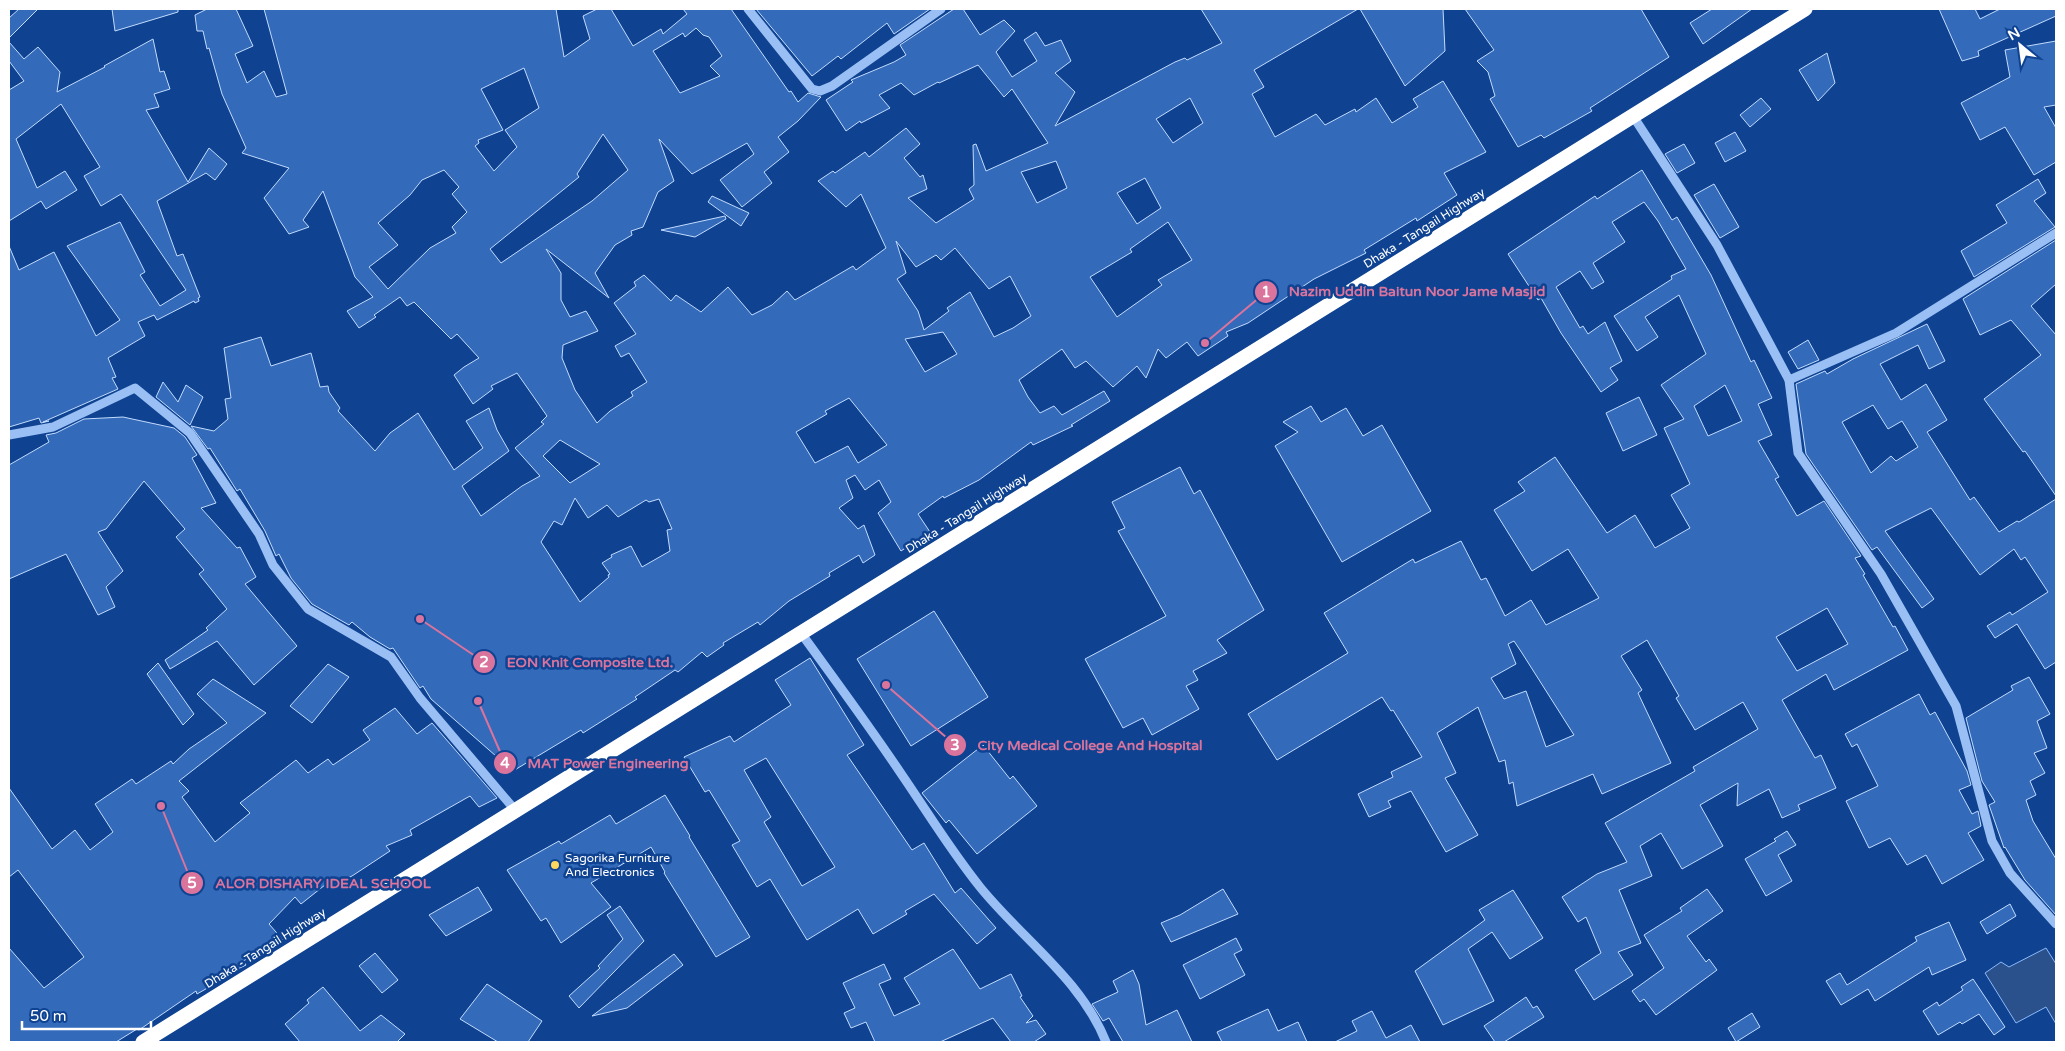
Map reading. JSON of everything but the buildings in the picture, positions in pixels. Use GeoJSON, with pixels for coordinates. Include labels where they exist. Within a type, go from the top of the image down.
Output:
{"type":"FeatureCollection","features":[{"type":"Feature","properties":{"kind":"highway","name":"Dhaka - Tangail Highway"},"geometry":{"type":"LineString","coordinates":[[143,1042],[1805,9]]}},
{"type":"Feature","properties":{"kind":"street"},"geometry":{"type":"LineString","coordinates":[[748,9],[812,89],[820,91],[832,86],[941,9]]}},
{"type":"Feature","properties":{"kind":"street"},"geometry":{"type":"LineString","coordinates":[[1633,116],[1717,245],[1789,380],[1798,453],[1881,574],[1956,706],[1992,842],[2010,873],[2056,924]]}},
{"type":"Feature","properties":{"kind":"street"},"geometry":{"type":"LineString","coordinates":[[1789,380],[1896,333],[2056,233]]}},
{"type":"Feature","properties":{"kind":"street"},"geometry":{"type":"LineString","coordinates":[[9,435],[53,427],[135,388],[190,434],[259,534],[272,565],[308,609],[391,656],[420,698],[515,810]]}},
{"type":"Feature","properties":{"kind":"street"},"geometry":{"type":"LineString","coordinates":[[801,633],[902,775],[941,836],[981,888],[1018,929],[1070,981],[1095,1019],[1106,1042]]}},
{"type":"Feature","properties":{"kind":"water"},"geometry":{"type":"Polygon","coordinates":[[[2046,948],[2056,964],[2056,1024],[2046,1007],[2016,1023],[1985,973],[2001,962],[2009,967],[2046,948]]]}},
{"type":"Feature","properties":{"kind":"place","name":"Nazim Uddin Baitun Noor Jame Masjid"},"geometry":{"type":"Point","coordinates":[1205,343]}},
{"type":"Feature","properties":{"kind":"place","name":"EON Knit Composite Ltd."},"geometry":{"type":"Point","coordinates":[420,619]}},
{"type":"Feature","properties":{"kind":"place","name":"City Medical College And Hospital"},"geometry":{"type":"Point","coordinates":[886,685]}},
{"type":"Feature","properties":{"kind":"place","name":"MAT Power Engineering"},"geometry":{"type":"Point","coordinates":[478,701]}},
{"type":"Feature","properties":{"kind":"place","name":"ALOR DISHARY IDEAL SCHOOL"},"geometry":{"type":"Point","coordinates":[161,806]}},
{"type":"Feature","properties":{"kind":"place","name":"Sagorika Furniture And Electronics"},"geometry":{"type":"Point","coordinates":[555,865]}}]}
